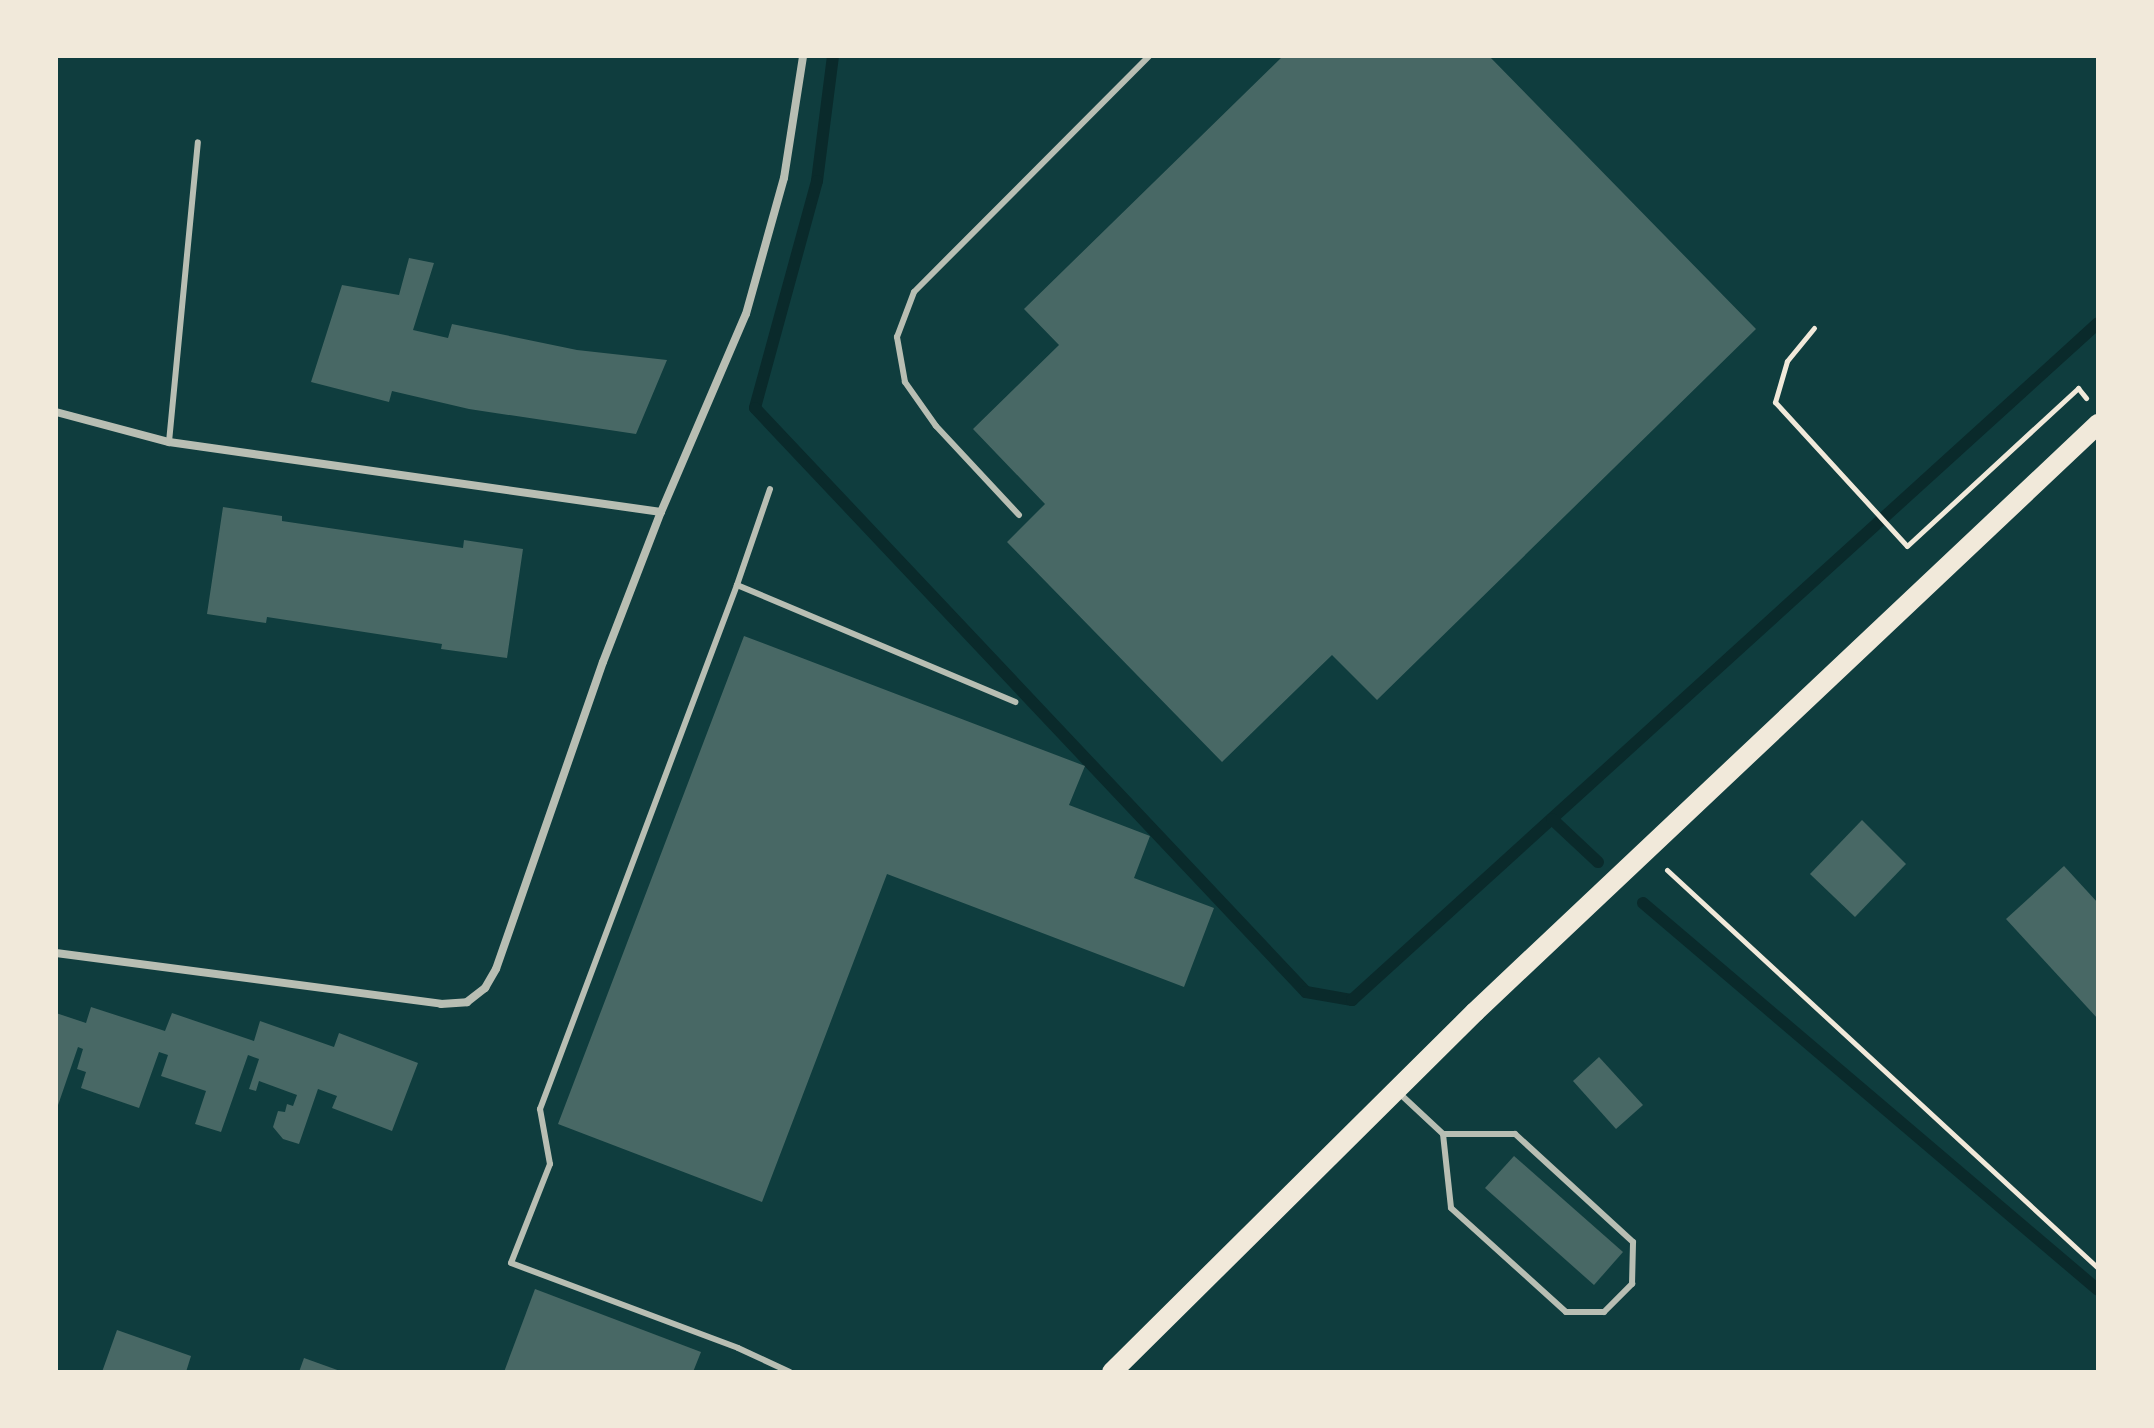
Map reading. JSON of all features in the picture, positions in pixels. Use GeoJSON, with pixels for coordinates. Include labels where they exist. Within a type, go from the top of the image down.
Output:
{"type":"FeatureCollection","features":[{"type":"Feature","properties":{"kind":"main road"},"geometry":{"type":"LineString","coordinates":[[1112,1372],[1396,1089],[2098,424]]}},
{"type":"Feature","properties":{"kind":"street"},"geometry":{"type":"LineString","coordinates":[[56,953],[441,1004],[467,1002],[485,988],[496,969],[603,662],[661,512],[746,314],[784,178],[803,56]]}},
{"type":"Feature","properties":{"kind":"street"},"geometry":{"type":"LineString","coordinates":[[56,412],[169,442],[661,512]]}},
{"type":"Feature","properties":{"kind":"lane"},"geometry":{"type":"LineString","coordinates":[[1019,515],[936,426],[905,382],[897,337],[914,292],[1149,56]]}},
{"type":"Feature","properties":{"kind":"lane"},"geometry":{"type":"LineString","coordinates":[[169,442],[198,142]]}},
{"type":"Feature","properties":{"kind":"lane"},"geometry":{"type":"LineString","coordinates":[[770,489],[737,585],[540,1109],[550,1164],[511,1263],[738,1348],[790,1372]]}},
{"type":"Feature","properties":{"kind":"lane"},"geometry":{"type":"LineString","coordinates":[[737,585],[1015,702]]}},
{"type":"Feature","properties":{"kind":"lane"},"geometry":{"type":"LineString","coordinates":[[1396,1089],[1443,1134],[1451,1208],[1566,1312],[1604,1312],[1632,1284],[1633,1242],[1515,1134],[1443,1134]]}},
{"type":"Feature","properties":{"kind":"path"},"geometry":{"type":"LineString","coordinates":[[1814,328],[1787,361],[1775,402],[1907,546],[2078,388],[2088,399]]}},
{"type":"Feature","properties":{"kind":"path"},"geometry":{"type":"LineString","coordinates":[[1647,852],[2098,1268]]}},
{"type":"Feature","properties":{"kind":"building"},"geometry":{"type":"Polygon","coordinates":[[[1283,56],[1489,56],[1756,329],[1377,700],[1332,655],[1222,762],[1007,542],[1045,504],[973,429],[1059,345],[1024,309],[1283,56]]]}},
{"type":"Feature","properties":{"kind":"building"},"geometry":{"type":"Polygon","coordinates":[[[409,258],[434,263],[413,330],[448,338],[452,324],[577,350],[667,360],[636,434],[469,409],[392,391],[389,402],[311,382],[342,285],[399,295],[409,258]]]}},
{"type":"Feature","properties":{"kind":"building"},"geometry":{"type":"Polygon","coordinates":[[[223,507],[282,516],[282,521],[463,548],[464,540],[523,549],[507,658],[441,649],[442,644],[267,617],[266,623],[207,614],[223,507]]]}},
{"type":"Feature","properties":{"kind":"building"},"geometry":{"type":"Polygon","coordinates":[[[744,636],[1085,766],[1069,805],[1150,836],[1134,878],[1214,908],[1184,987],[887,874],[762,1202],[558,1124],[744,636]]]}},
{"type":"Feature","properties":{"kind":"building"},"geometry":{"type":"Polygon","coordinates":[[[1862,820],[1906,864],[1855,917],[1810,874],[1862,820]]]}},
{"type":"Feature","properties":{"kind":"building"},"geometry":{"type":"Polygon","coordinates":[[[2064,866],[2098,903],[2098,1019],[2006,919],[2064,866]]]}},
{"type":"Feature","properties":{"kind":"building"},"geometry":{"type":"Polygon","coordinates":[[[91,1007],[165,1031],[172,1013],[254,1041],[260,1021],[334,1047],[339,1033],[418,1063],[392,1131],[332,1108],[337,1096],[318,1089],[299,1144],[283,1139],[273,1127],[278,1111],[285,1112],[287,1104],[293,1106],[297,1095],[259,1081],[256,1091],[249,1089],[259,1059],[248,1055],[221,1132],[195,1124],[206,1091],[161,1076],[168,1055],[159,1052],[139,1108],[81,1088],[86,1072],[77,1069],[83,1049],[78,1047],[56,1111],[56,1013],[86,1023],[91,1007]]]}},
{"type":"Feature","properties":{"kind":"building"},"geometry":{"type":"Polygon","coordinates":[[[1599,1057],[1643,1105],[1616,1129],[1573,1081],[1599,1057]]]}},
{"type":"Feature","properties":{"kind":"building"},"geometry":{"type":"Polygon","coordinates":[[[1514,1156],[1623,1252],[1594,1285],[1485,1188],[1514,1156]]]}},
{"type":"Feature","properties":{"kind":"building"},"geometry":{"type":"Polygon","coordinates":[[[535,1289],[701,1352],[693,1372],[504,1372],[535,1289]]]}},
{"type":"Feature","properties":{"kind":"building"},"geometry":{"type":"Polygon","coordinates":[[[117,1330],[191,1356],[186,1372],[102,1372],[117,1330]]]}},
{"type":"Feature","properties":{"kind":"building"},"geometry":{"type":"Polygon","coordinates":[[[304,1358],[343,1372],[299,1372],[304,1358]]]}},
{"type":"Feature","properties":{"kind":"waterway"},"geometry":{"type":"LineString","coordinates":[[833,56],[817,181],[755,408],[1306,992],[1352,1000],[2098,323]]}},
{"type":"Feature","properties":{"kind":"waterway"},"geometry":{"type":"LineString","coordinates":[[1552,819],[1598,862]]}},
{"type":"Feature","properties":{"kind":"waterway"},"geometry":{"type":"LineString","coordinates":[[1643,903],[2098,1290]]}}]}
